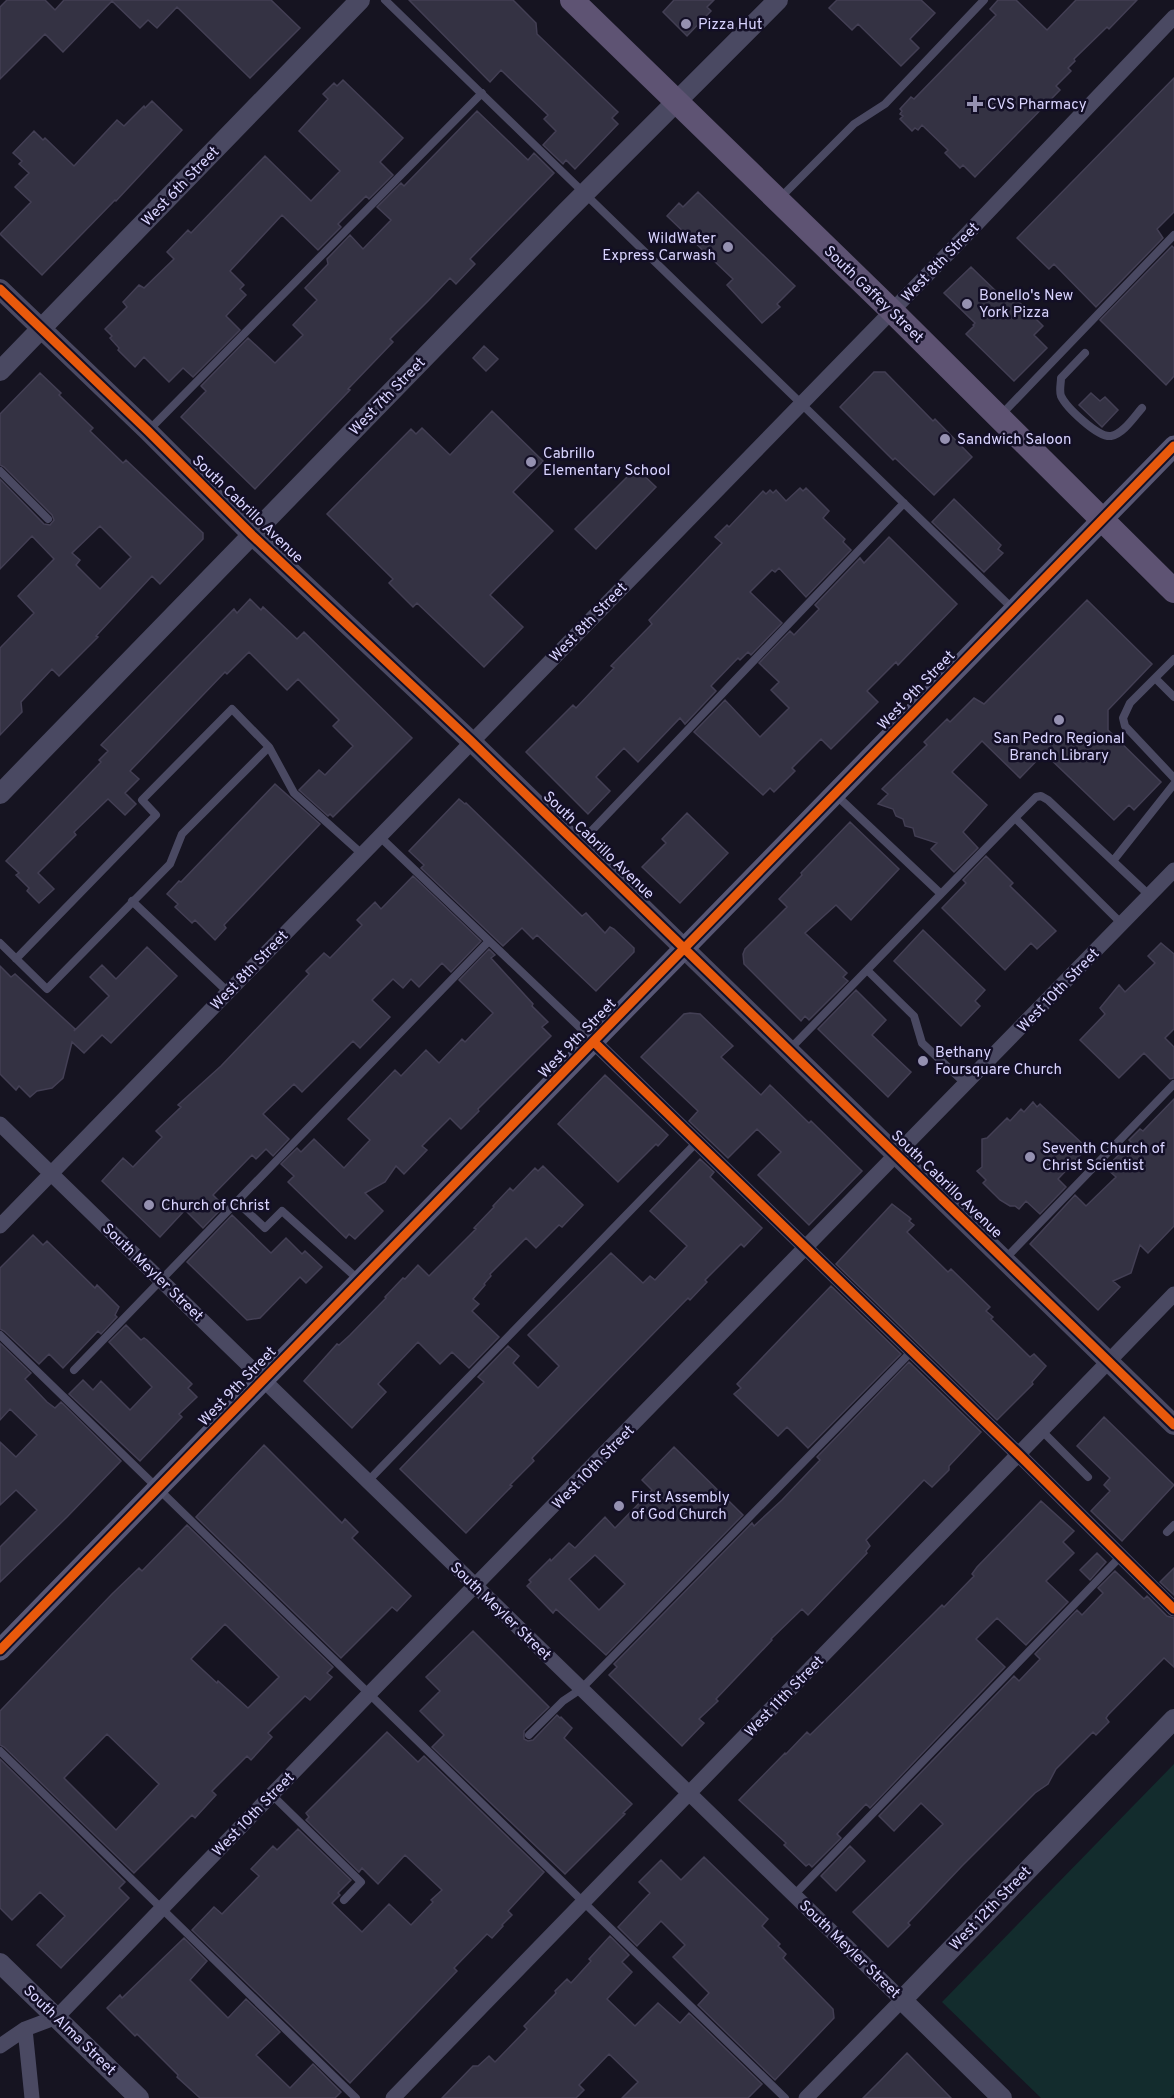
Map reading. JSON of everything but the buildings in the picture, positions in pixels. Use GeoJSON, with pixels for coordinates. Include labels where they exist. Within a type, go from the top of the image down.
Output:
{"type":"FeatureCollection","features":[{"type":"Feature","properties":{"kind":"main road","name":"South Gaffey Street"},"geometry":{"type":"LineString","coordinates":[[572,0],[892,311],[1174,591]]}},
{"type":"Feature","properties":{"kind":"main road","name":"West 9th Street"},"geometry":{"type":"LineString","coordinates":[[0,1650],[1174,446]]}},
{"type":"Feature","properties":{"kind":"street","name":"West 6th Street"},"geometry":{"type":"LineString","coordinates":[[0,371],[360,0]]}},
{"type":"Feature","properties":{"kind":"street","name":"West 7th Street"},"geometry":{"type":"LineString","coordinates":[[0,794],[676,101],[778,0]]}},
{"type":"Feature","properties":{"kind":"street","name":"West 8th Street"},"geometry":{"type":"LineString","coordinates":[[0,1226],[802,404],[1174,17]]}},
{"type":"Feature","properties":{"kind":"street","name":"South Cabrillo Avenue"},"geometry":{"type":"LineString","coordinates":[[0,289],[252,535],[471,741],[1174,1425]]}},
{"type":"Feature","properties":{"kind":"street","name":"West 10th Street"},"geometry":{"type":"LineString","coordinates":[[0,2046],[25,2029],[57,2017],[369,1694],[1174,870]]}},
{"type":"Feature","properties":{"kind":"street"},"geometry":{"type":"LineString","coordinates":[[594,1042],[1174,1609]]}},
{"type":"Feature","properties":{"kind":"street","name":"South Meyler Street"},"geometry":{"type":"LineString","coordinates":[[0,1124],[1002,2098]]}},
{"type":"Feature","properties":{"kind":"street","name":"West 11th Street"},"geometry":{"type":"LineString","coordinates":[[393,2098],[1174,1294]]}},
{"type":"Feature","properties":{"kind":"street","name":"West 12th Street"},"geometry":{"type":"LineString","coordinates":[[806,2098],[1174,1719]]}},
{"type":"Feature","properties":{"kind":"street","name":"South Alma Street"},"geometry":{"type":"LineString","coordinates":[[0,1963],[139,2098]]}},
{"type":"Feature","properties":{"kind":"street"},"geometry":{"type":"LineString","coordinates":[[25,2029],[32,2098]]}},
{"type":"Feature","properties":{"kind":"lane"},"geometry":{"type":"LineString","coordinates":[[385,0],[1015,610]]}},
{"type":"Feature","properties":{"kind":"lane"},"geometry":{"type":"LineString","coordinates":[[778,200],[854,124],[885,104],[984,0]]}},
{"type":"Feature","properties":{"kind":"lane"},"geometry":{"type":"LineString","coordinates":[[148,431],[482,93]]}},
{"type":"Feature","properties":{"kind":"lane"},"geometry":{"type":"LineString","coordinates":[[999,417],[1174,236]]}},
{"type":"Feature","properties":{"kind":"lane"},"geometry":{"type":"LineString","coordinates":[[1085,353],[1061,378],[1060,393],[1064,402],[1071,409],[1094,430],[1102,435],[1112,436],[1142,408]]}},
{"type":"Feature","properties":{"kind":"lane"},"geometry":{"type":"LineString","coordinates":[[0,471],[48,519]]}},
{"type":"Feature","properties":{"kind":"lane"},"geometry":{"type":"LineString","coordinates":[[578,845],[904,503]]}},
{"type":"Feature","properties":{"kind":"lane"},"geometry":{"type":"LineString","coordinates":[[1174,658],[1130,703],[1123,722],[1174,778]]}},
{"type":"Feature","properties":{"kind":"lane"},"geometry":{"type":"LineString","coordinates":[[1155,678],[1174,697]]}},
{"type":"Feature","properties":{"kind":"lane"},"geometry":{"type":"LineString","coordinates":[[16,959],[156,814],[142,800],[232,709],[269,747],[294,793],[362,854]]}},
{"type":"Feature","properties":{"kind":"lane"},"geometry":{"type":"LineString","coordinates":[[0,943],[47,989],[170,864],[182,834],[269,747]]}},
{"type":"Feature","properties":{"kind":"lane"},"geometry":{"type":"LineString","coordinates":[[1113,861],[1174,784]]}},
{"type":"Feature","properties":{"kind":"lane"},"geometry":{"type":"LineString","coordinates":[[835,794],[941,894]]}},
{"type":"Feature","properties":{"kind":"lane"},"geometry":{"type":"LineString","coordinates":[[788,1051],[1036,797],[1041,796],[1048,800],[1149,895]]}},
{"type":"Feature","properties":{"kind":"lane"},"geometry":{"type":"LineString","coordinates":[[1015,818],[1122,924]]}},
{"type":"Feature","properties":{"kind":"lane"},"geometry":{"type":"LineString","coordinates":[[379,836],[594,1042]]}},
{"type":"Feature","properties":{"kind":"lane"},"geometry":{"type":"LineString","coordinates":[[132,901],[228,992]]}},
{"type":"Feature","properties":{"kind":"lane"},"geometry":{"type":"LineString","coordinates":[[74,1370],[489,941]]}},
{"type":"Feature","properties":{"kind":"lane"},"geometry":{"type":"LineString","coordinates":[[867,970],[914,1016],[922,1043],[966,1084]]}},
{"type":"Feature","properties":{"kind":"lane"},"geometry":{"type":"LineString","coordinates":[[1004,1260],[1174,1084]]}},
{"type":"Feature","properties":{"kind":"lane"},"geometry":{"type":"LineString","coordinates":[[367,1482],[697,1142]]}},
{"type":"Feature","properties":{"kind":"lane"},"geometry":{"type":"LineString","coordinates":[[236,1201],[265,1228],[282,1211],[360,1281]]}},
{"type":"Feature","properties":{"kind":"lane"},"geometry":{"type":"LineString","coordinates":[[0,1335],[159,1487],[785,2098]]}},
{"type":"Feature","properties":{"kind":"lane"},"geometry":{"type":"LineString","coordinates":[[529,1735],[563,1701],[581,1689],[912,1351]]}},
{"type":"Feature","properties":{"kind":"lane"},"geometry":{"type":"LineString","coordinates":[[1041,1430],[1088,1477]]}},
{"type":"Feature","properties":{"kind":"lane"},"geometry":{"type":"LineString","coordinates":[[1167,1532],[1174,1525]]}},
{"type":"Feature","properties":{"kind":"lane"},"geometry":{"type":"LineString","coordinates":[[794,1895],[1121,1556]]}},
{"type":"Feature","properties":{"kind":"lane"},"geometry":{"type":"LineString","coordinates":[[0,1751],[356,2098]]}},
{"type":"Feature","properties":{"kind":"lane"},"geometry":{"type":"LineString","coordinates":[[272,1795],[361,1882],[344,1900]]}},
{"type":"Feature","properties":{"kind":"green space"},"geometry":{"type":"Polygon","coordinates":[[[1174,1764],[1174,2094],[1170,2098],[1041,2098],[942,2002],[1174,1764]]]}},
{"type":"Feature","properties":{"kind":"cycle path"},"geometry":{"type":"LineString","coordinates":[[0,289],[252,535],[471,741],[1174,1425]]}},
{"type":"Feature","properties":{"kind":"cycle path"},"geometry":{"type":"LineString","coordinates":[[0,1650],[1174,446]]}},
{"type":"Feature","properties":{"kind":"cycle path"},"geometry":{"type":"LineString","coordinates":[[594,1042],[1174,1609]]}},
{"type":"Feature","properties":{"kind":"place","name":"Pizza Hut"},"geometry":{"type":"Point","coordinates":[686,24]}},
{"type":"Feature","properties":{"kind":"place","name":"CVS Pharmacy"},"geometry":{"type":"Point","coordinates":[975,104]}},
{"type":"Feature","properties":{"kind":"place","name":"WildWater Express Carwash"},"geometry":{"type":"Point","coordinates":[728,247]}},
{"type":"Feature","properties":{"kind":"place","name":"Bonello's New York Pizza"},"geometry":{"type":"Point","coordinates":[967,304]}},
{"type":"Feature","properties":{"kind":"place","name":"Sandwich Saloon"},"geometry":{"type":"Point","coordinates":[945,439]}},
{"type":"Feature","properties":{"kind":"place","name":"Cabrillo Elementary School"},"geometry":{"type":"Point","coordinates":[531,462]}},
{"type":"Feature","properties":{"kind":"place","name":"San Pedro Regional Branch Library"},"geometry":{"type":"Point","coordinates":[1059,720]}},
{"type":"Feature","properties":{"kind":"place","name":"Bethany Foursquare Church"},"geometry":{"type":"Point","coordinates":[923,1061]}},
{"type":"Feature","properties":{"kind":"place","name":"Seventh Church of Christ Scientist"},"geometry":{"type":"Point","coordinates":[1030,1157]}},
{"type":"Feature","properties":{"kind":"place","name":"Church of Christ"},"geometry":{"type":"Point","coordinates":[149,1205]}},
{"type":"Feature","properties":{"kind":"place","name":"First Assembly of God Church"},"geometry":{"type":"Point","coordinates":[619,1506]}}]}
